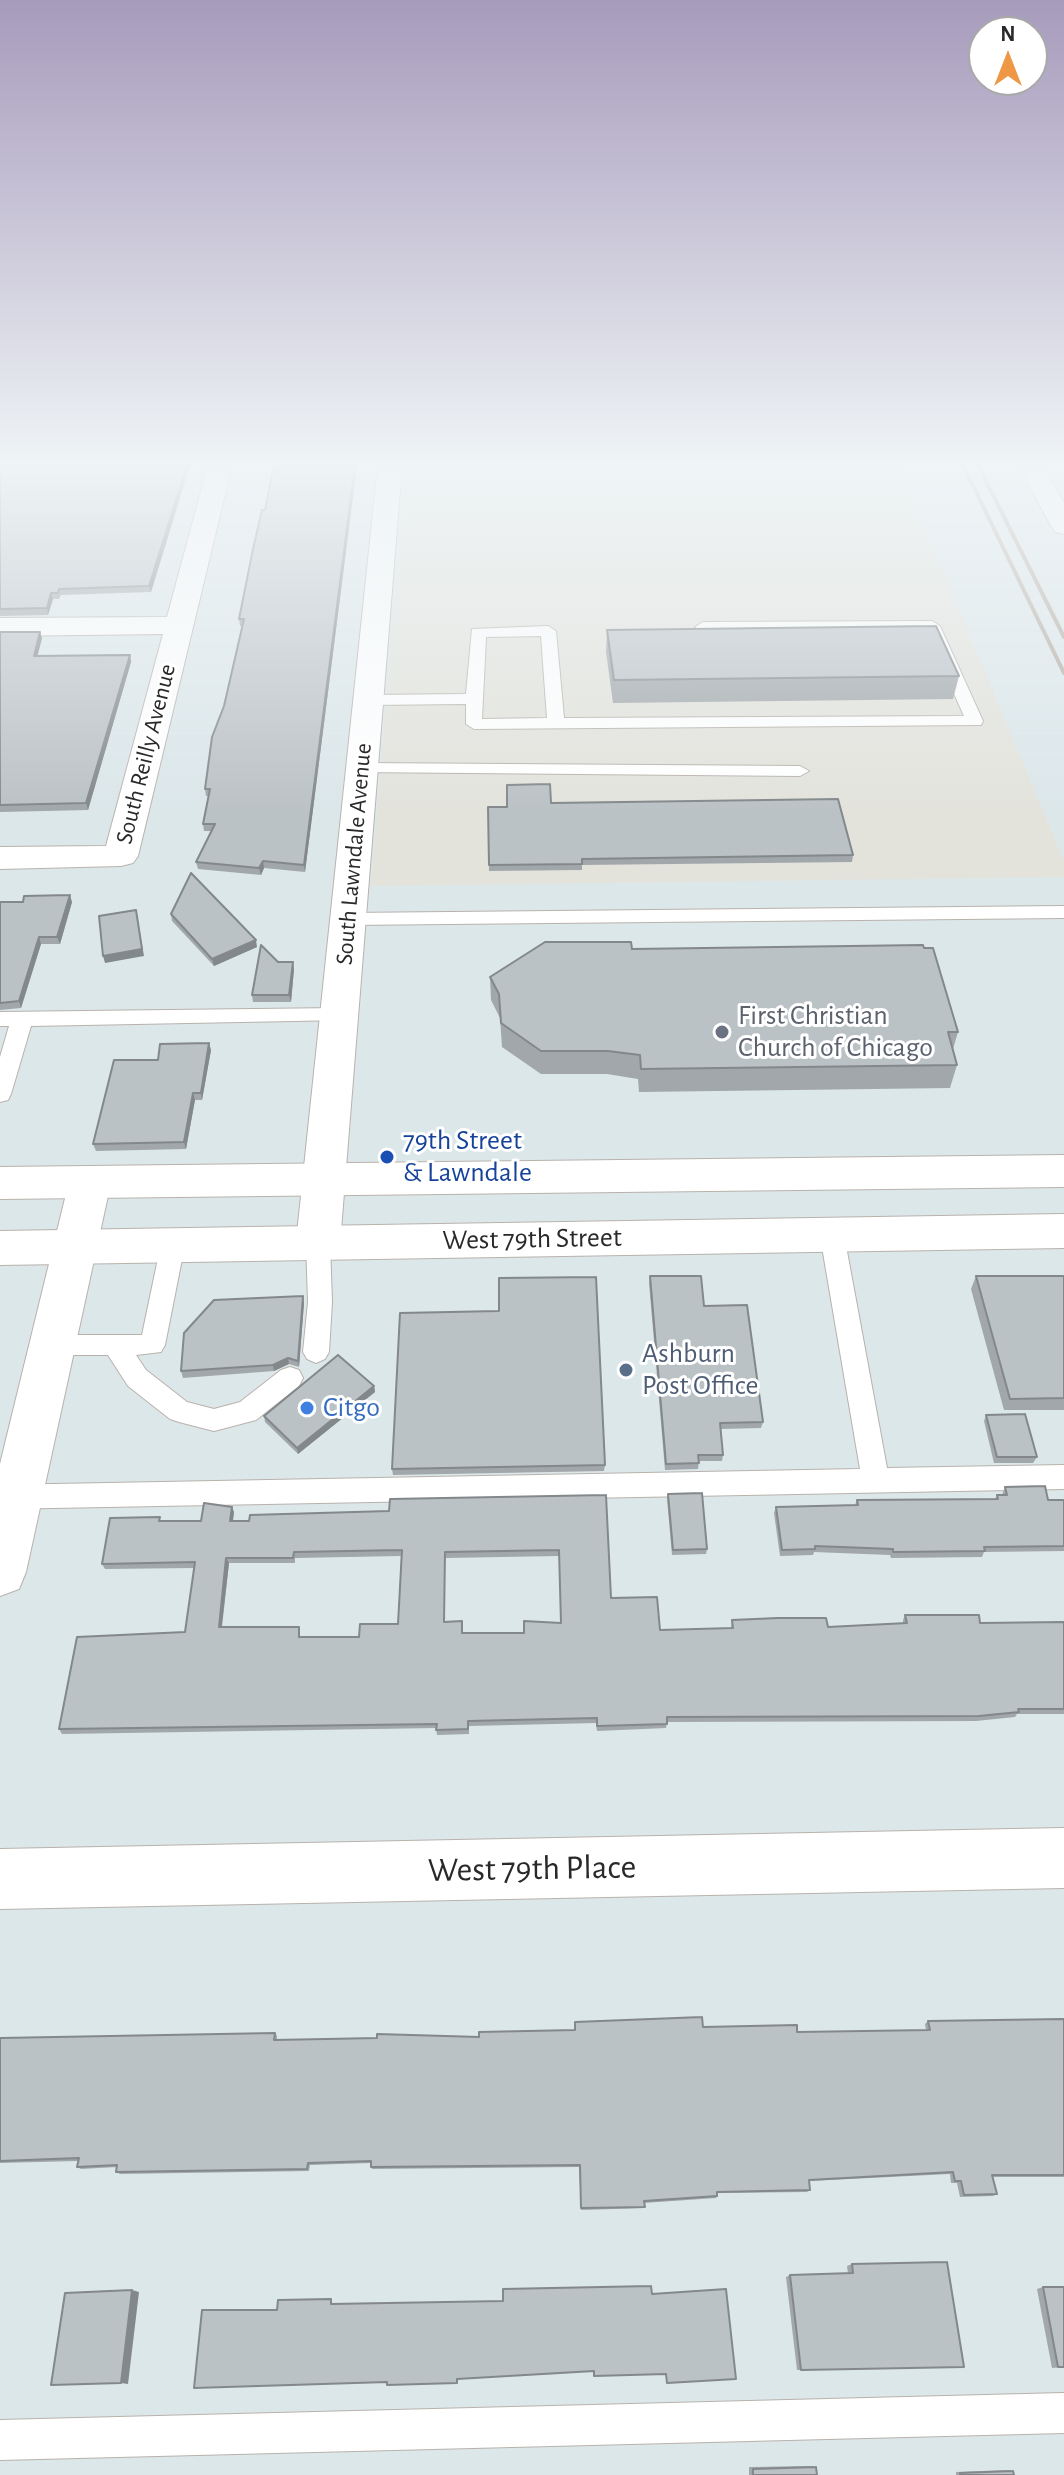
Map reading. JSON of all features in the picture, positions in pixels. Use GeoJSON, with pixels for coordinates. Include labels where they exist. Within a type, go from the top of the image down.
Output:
{"type":"FeatureCollection","features":[{"type":"Feature","properties":{"kind":"street","name":"South Reilly Avenue"},"geometry":{"type":"LineString","coordinates":[[0,858],[121,856],[189,580]]}},
{"type":"Feature","properties":{"kind":"street","name":"South Lawndale Avenue"},"geometry":{"type":"LineString","coordinates":[[318,1243],[379,580]]}},
{"type":"Feature","properties":{"kind":"street"},"geometry":{"type":"LineString","coordinates":[[0,627],[177,625]]}},
{"type":"Feature","properties":{"kind":"street"},"geometry":{"type":"LineString","coordinates":[[0,1183],[1064,1171]]}},
{"type":"Feature","properties":{"kind":"street"},"geometry":{"type":"LineString","coordinates":[[0,1572],[9,1497],[53,1345],[90,1182]]}},
{"type":"Feature","properties":{"kind":"street","name":"West 79th Street"},"geometry":{"type":"LineString","coordinates":[[0,1248],[1064,1231]]}},
{"type":"Feature","properties":{"kind":"street","name":"West 79th Place"},"geometry":{"type":"LineString","coordinates":[[0,1879],[1064,1858]]}},
{"type":"Feature","properties":{"kind":"lane"},"geometry":{"type":"LineString","coordinates":[[556,724],[548,631],[478,632],[474,724],[556,724],[975,721],[932,626],[703,627]]}},
{"type":"Feature","properties":{"kind":"lane"},"geometry":{"type":"LineString","coordinates":[[368,700],[474,699]]}},
{"type":"Feature","properties":{"kind":"lane"},"geometry":{"type":"LineString","coordinates":[[362,768],[800,771]]}},
{"type":"Feature","properties":{"kind":"lane"},"geometry":{"type":"LineString","coordinates":[[347,919],[1064,912]]}},
{"type":"Feature","properties":{"kind":"lane"},"geometry":{"type":"LineString","coordinates":[[0,1094],[11,1019],[339,1015]]}},
{"type":"Feature","properties":{"kind":"lane"},"geometry":{"type":"LineString","coordinates":[[832,1235],[876,1481]]}},
{"type":"Feature","properties":{"kind":"lane"},"geometry":{"type":"LineString","coordinates":[[316,1352],[320,1302],[318,1243]]}},
{"type":"Feature","properties":{"kind":"lane"},"geometry":{"type":"LineString","coordinates":[[53,1345],[152,1345],[173,1244]]}},
{"type":"Feature","properties":{"kind":"lane"},"geometry":{"type":"LineString","coordinates":[[115,1345],[137,1378],[179,1411],[214,1420],[247,1412],[290,1378]]}},
{"type":"Feature","properties":{"kind":"lane"},"geometry":{"type":"LineString","coordinates":[[9,1497],[1064,1477]]}},
{"type":"Feature","properties":{"kind":"lane"},"geometry":{"type":"LineString","coordinates":[[0,2440],[1064,2413]]}},
{"type":"Feature","properties":{"kind":"shaded area"},"geometry":{"type":"Polygon","coordinates":[[[396,580],[947,580],[1064,861],[1064,877],[371,886],[396,580]]]}},
{"type":"Feature","properties":{"kind":"building"},"geometry":{"type":"Polygon","coordinates":[[[0,580],[151,580],[149,586],[59,589],[58,593],[51,593],[47,608],[0,609],[0,580]]]}},
{"type":"Feature","properties":{"kind":"building"},"geometry":{"type":"Polygon","coordinates":[[[247,580],[340,580],[304,865],[263,861],[259,868],[196,862],[215,824],[203,824],[210,789],[205,789],[212,737],[224,706],[244,619],[239,619],[247,580]]]}},
{"type":"Feature","properties":{"kind":"building"},"geometry":{"type":"Polygon","coordinates":[[[936,626],[959,676],[614,680],[607,630],[936,626]]]}},
{"type":"Feature","properties":{"kind":"building"},"geometry":{"type":"Polygon","coordinates":[[[0,632],[40,632],[34,656],[130,655],[86,803],[0,805],[0,632]]]}},
{"type":"Feature","properties":{"kind":"building"},"geometry":{"type":"Polygon","coordinates":[[[550,784],[551,803],[838,799],[853,855],[582,859],[582,864],[489,865],[488,807],[507,807],[507,785],[550,784]]]}},
{"type":"Feature","properties":{"kind":"building"},"geometry":{"type":"Polygon","coordinates":[[[191,873],[256,940],[212,959],[171,914],[191,873]]]}},
{"type":"Feature","properties":{"kind":"building"},"geometry":{"type":"Polygon","coordinates":[[[70,895],[57,937],[39,937],[19,1001],[0,1003],[0,902],[23,902],[24,896],[70,895]]]}},
{"type":"Feature","properties":{"kind":"building"},"geometry":{"type":"Polygon","coordinates":[[[136,910],[142,949],[103,956],[99,916],[136,910]]]}},
{"type":"Feature","properties":{"kind":"building","name":"First Christian Church of Chicago"},"geometry":{"type":"Polygon","coordinates":[[[545,942],[631,942],[632,949],[923,945],[924,948],[933,948],[958,1032],[948,1032],[957,1065],[641,1069],[640,1055],[608,1051],[541,1051],[501,1023],[499,994],[490,977],[545,942]]]}},
{"type":"Feature","properties":{"kind":"building"},"geometry":{"type":"Polygon","coordinates":[[[261,945],[278,962],[293,962],[289,995],[252,995],[261,945]]]}},
{"type":"Feature","properties":{"kind":"building"},"geometry":{"type":"Polygon","coordinates":[[[209,1043],[201,1093],[193,1093],[184,1142],[93,1144],[114,1060],[158,1060],[160,1044],[209,1043]]]}},
{"type":"Feature","properties":{"kind":"building"},"geometry":{"type":"Polygon","coordinates":[[[650,1276],[701,1276],[704,1306],[747,1305],[763,1422],[720,1423],[723,1455],[698,1455],[699,1463],[666,1464],[650,1276]]]}},
{"type":"Feature","properties":{"kind":"building"},"geometry":{"type":"Polygon","coordinates":[[[976,1276],[1064,1276],[1064,1398],[1010,1399],[976,1276]]]}},
{"type":"Feature","properties":{"kind":"building"},"geometry":{"type":"Polygon","coordinates":[[[596,1277],[605,1465],[392,1469],[400,1313],[499,1311],[499,1278],[596,1277]]]}},
{"type":"Feature","properties":{"kind":"building"},"geometry":{"type":"Polygon","coordinates":[[[303,1296],[298,1361],[288,1358],[273,1365],[181,1371],[184,1333],[214,1300],[303,1296]]]}},
{"type":"Feature","properties":{"kind":"building"},"geometry":{"type":"Polygon","coordinates":[[[338,1355],[374,1386],[297,1448],[264,1416],[338,1355]]]}},
{"type":"Feature","properties":{"kind":"building"},"geometry":{"type":"Polygon","coordinates":[[[1025,1414],[1037,1457],[997,1457],[986,1415],[1025,1414]]]}},
{"type":"Feature","properties":{"kind":"building"},"geometry":{"type":"Polygon","coordinates":[[[1045,1486],[1048,1500],[1064,1500],[1064,1546],[984,1547],[985,1551],[893,1552],[893,1549],[815,1546],[815,1549],[782,1550],[776,1507],[858,1505],[857,1500],[998,1499],[997,1495],[1007,1495],[1005,1487],[1045,1486]]]}},
{"type":"Feature","properties":{"kind":"building"},"geometry":{"type":"Polygon","coordinates":[[[702,1493],[707,1549],[673,1550],[668,1494],[702,1493]]]}},
{"type":"Feature","properties":{"kind":"building"},"geometry":{"type":"Polygon","coordinates":[[[606,1495],[611,1598],[657,1597],[660,1630],[733,1628],[732,1620],[778,1618],[826,1618],[828,1627],[907,1623],[905,1615],[979,1615],[980,1623],[1064,1622],[1064,1709],[1018,1709],[1019,1712],[979,1716],[667,1717],[667,1724],[597,1726],[597,1718],[468,1721],[468,1729],[436,1730],[437,1724],[59,1729],[77,1637],[185,1632],[195,1562],[102,1564],[110,1518],[160,1517],[159,1521],[201,1521],[204,1503],[232,1507],[230,1521],[249,1521],[250,1515],[389,1511],[390,1499],[606,1495]],[[402,1550],[294,1552],[293,1558],[226,1558],[219,1627],[299,1627],[299,1637],[359,1637],[360,1624],[398,1624],[402,1550]],[[559,1550],[445,1552],[444,1622],[462,1621],[462,1633],[524,1633],[524,1621],[561,1623],[559,1550]]]}},
{"type":"Feature","properties":{"kind":"building"},"geometry":{"type":"Polygon","coordinates":[[[702,2017],[703,2027],[797,2025],[797,2032],[930,2030],[928,2021],[1064,2019],[1064,2175],[992,2175],[997,2194],[964,2195],[961,2181],[955,2181],[953,2172],[809,2180],[810,2190],[717,2192],[717,2196],[644,2201],[645,2207],[581,2208],[580,2165],[371,2167],[371,2161],[308,2163],[307,2169],[116,2172],[117,2165],[77,2167],[79,2158],[0,2161],[0,2038],[275,2033],[274,2040],[377,2038],[377,2034],[479,2037],[479,2032],[575,2030],[575,2022],[702,2017]]]}},
{"type":"Feature","properties":{"kind":"building"},"geometry":{"type":"Polygon","coordinates":[[[947,2262],[964,2367],[801,2370],[790,2275],[853,2273],[852,2264],[947,2262]]]}},
{"type":"Feature","properties":{"kind":"building"},"geometry":{"type":"Polygon","coordinates":[[[651,2286],[652,2294],[726,2289],[736,2379],[667,2383],[666,2374],[594,2376],[594,2371],[457,2379],[457,2383],[194,2388],[202,2310],[277,2310],[278,2300],[331,2299],[331,2304],[503,2301],[503,2289],[651,2286]]]}},
{"type":"Feature","properties":{"kind":"building"},"geometry":{"type":"Polygon","coordinates":[[[1043,2287],[1064,2287],[1064,2367],[1058,2367],[1043,2287]]]}},
{"type":"Feature","properties":{"kind":"building"},"geometry":{"type":"Polygon","coordinates":[[[132,2290],[121,2383],[51,2385],[65,2293],[132,2290]]]}},
{"type":"Feature","properties":{"kind":"building"},"geometry":{"type":"Polygon","coordinates":[[[816,2467],[817,2475],[753,2475],[753,2469],[816,2467]]]}},
{"type":"Feature","properties":{"kind":"building"},"geometry":{"type":"Polygon","coordinates":[[[1013,2471],[1014,2475],[960,2475],[960,2473],[1013,2471]]]}},
{"type":"Feature","properties":{"kind":"railway"},"geometry":{"type":"LineString","coordinates":[[1019,580],[1064,673]]}},
{"type":"Feature","properties":{"kind":"railway"},"geometry":{"type":"LineString","coordinates":[[1036,580],[1064,637]]}},
{"type":"Feature","properties":{"kind":"place","name":"First Christian Church of Chicago"},"geometry":{"type":"Point","coordinates":[722,1032]}},
{"type":"Feature","properties":{"kind":"place","name":"79th Street & Lawndale"},"geometry":{"type":"Point","coordinates":[387,1157]}},
{"type":"Feature","properties":{"kind":"place","name":"Ashburn Post Office"},"geometry":{"type":"Point","coordinates":[626,1370]}},
{"type":"Feature","properties":{"kind":"place","name":"Citgo"},"geometry":{"type":"Point","coordinates":[307,1408]}}]}
